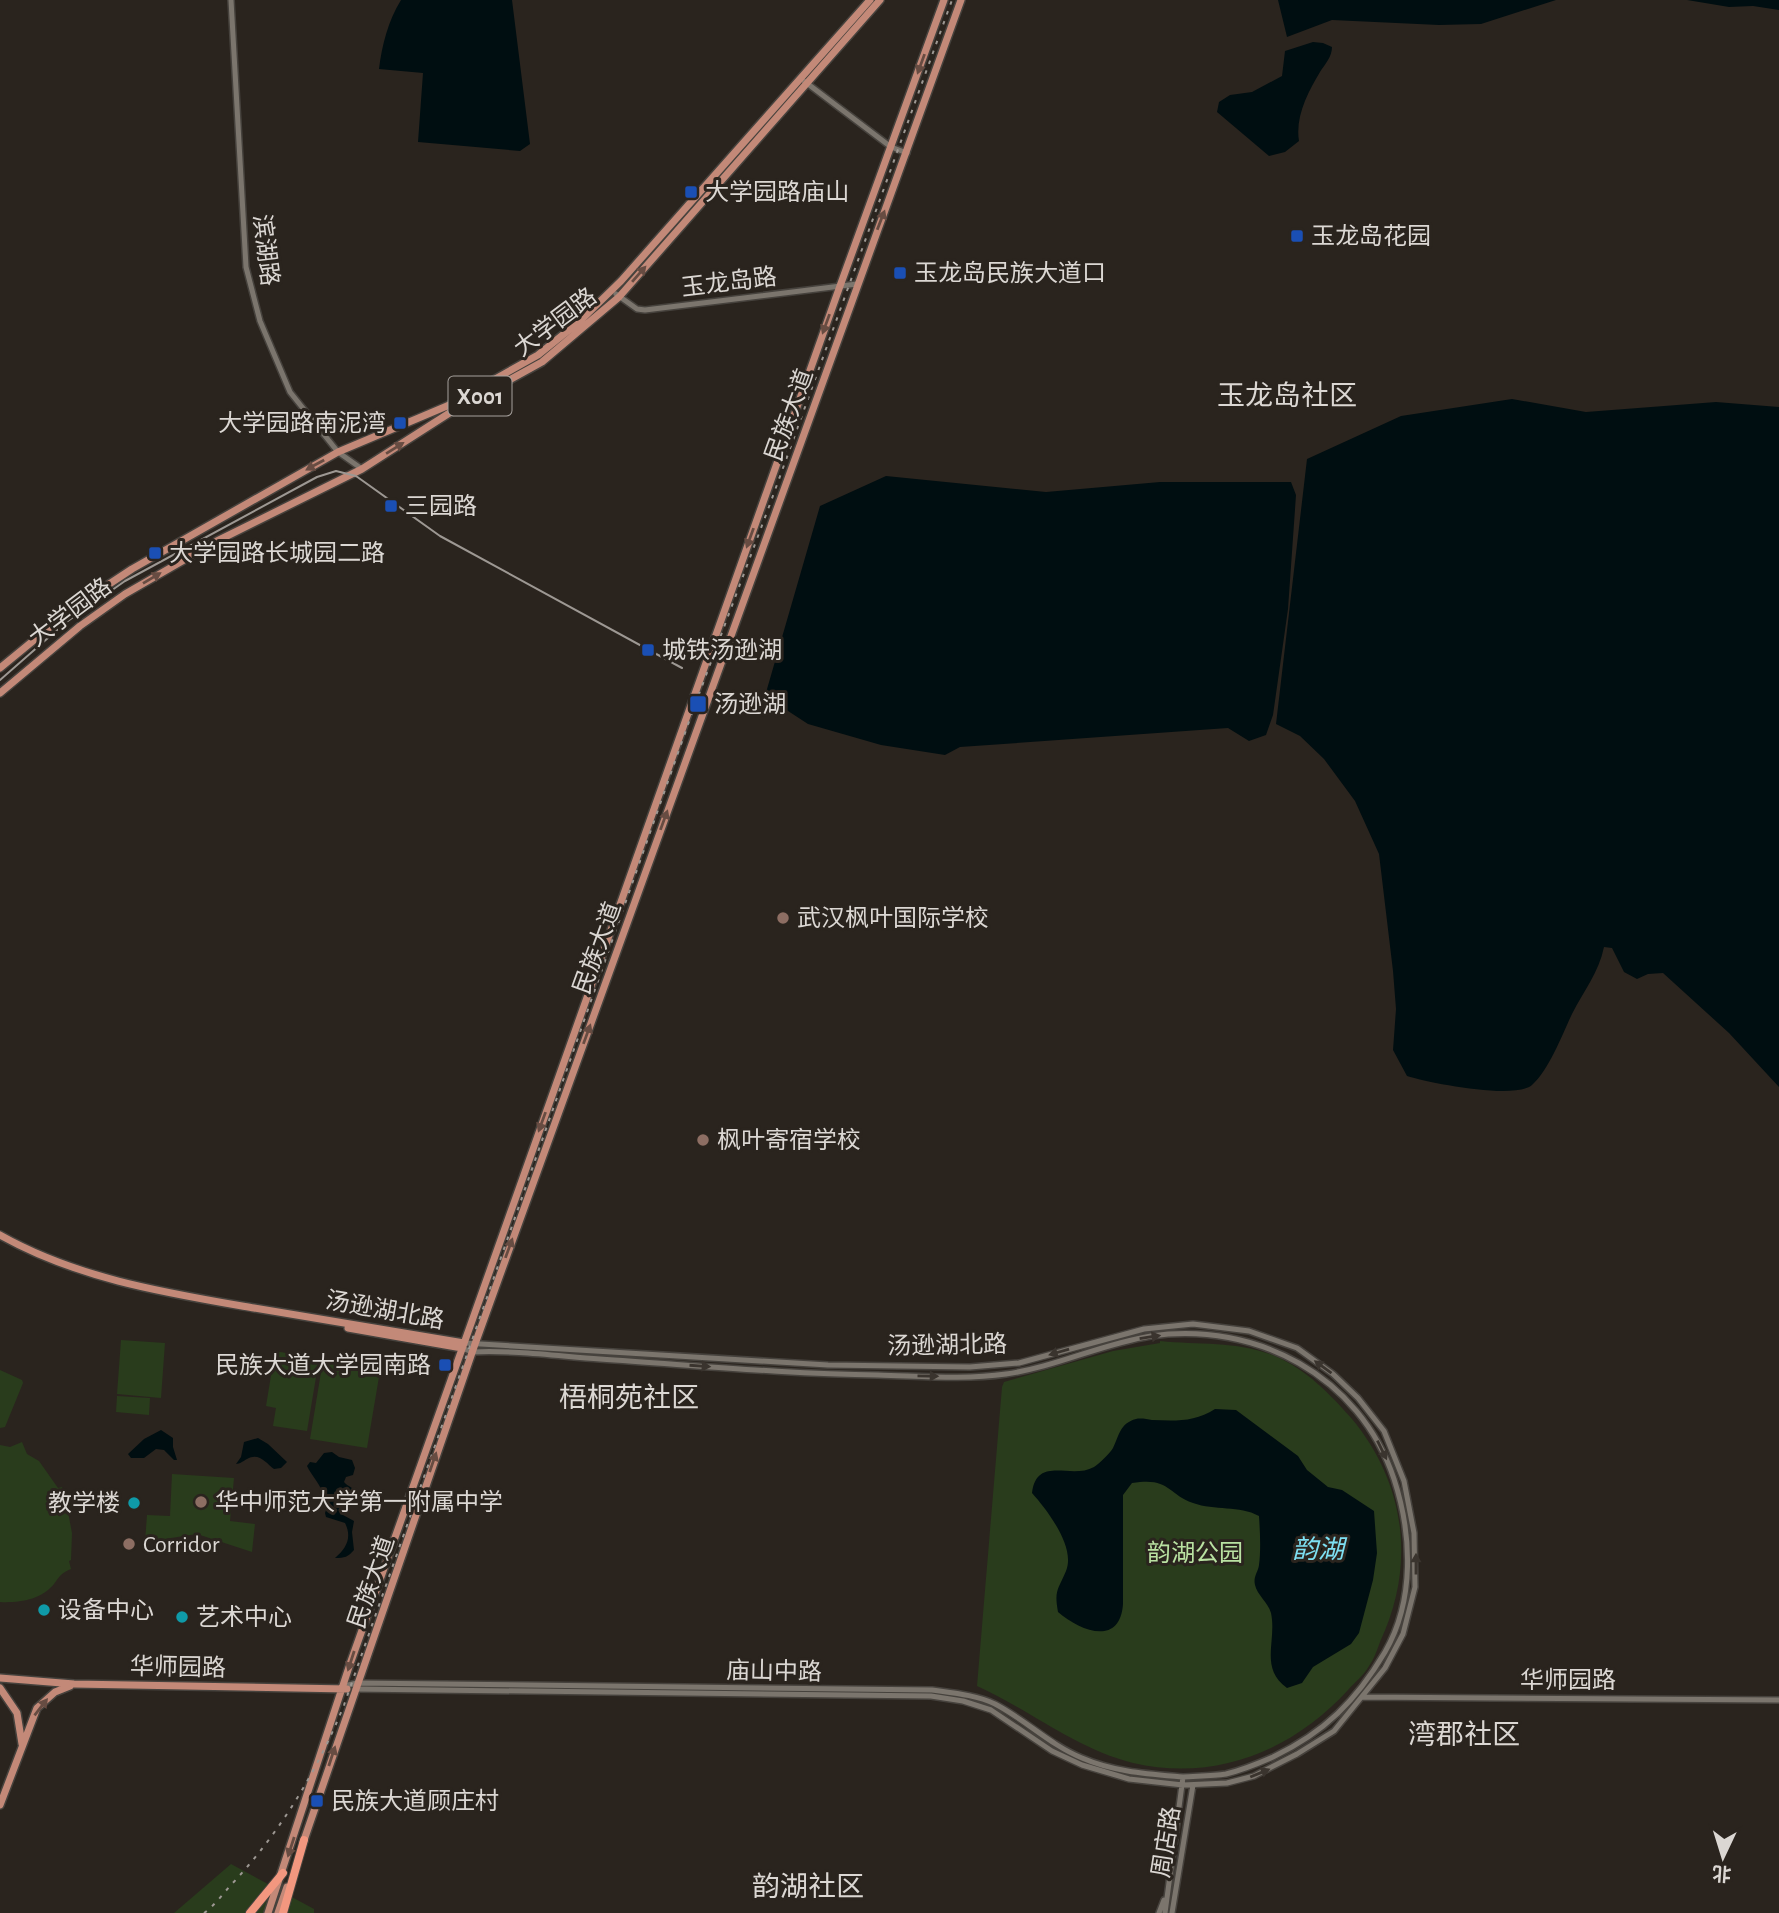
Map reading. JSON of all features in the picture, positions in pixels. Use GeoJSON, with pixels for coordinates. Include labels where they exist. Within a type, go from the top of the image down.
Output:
{"type":"FeatureCollection","features":[{"type":"Feature","properties":{"kind":"highway"},"geometry":{"type":"LineString","coordinates":[[283,1913],[304,1840]]}},
{"type":"Feature","properties":{"kind":"highway"},"geometry":{"type":"LineString","coordinates":[[250,1913],[283,1873]]}},
{"type":"Feature","properties":{"kind":"main road","name":"大学园路"},"geometry":{"type":"LineString","coordinates":[[0,693],[80,626],[125,594],[217,541],[362,469],[451,412],[542,362],[619,297],[870,0]]}},
{"type":"Feature","properties":{"kind":"main road","name":"大学园路"},"geometry":{"type":"LineString","coordinates":[[0,668],[73,608],[132,569],[338,452],[447,406],[538,355],[580,321],[611,290],[880,0]]}},
{"type":"Feature","properties":{"kind":"main road","name":"民族大道"},"geometry":{"type":"LineString","coordinates":[[268,1913],[463,1345],[944,0]]}},
{"type":"Feature","properties":{"kind":"main road","name":"民族大道"},"geometry":{"type":"LineString","coordinates":[[278,1913],[473,1348],[961,0]]}},
{"type":"Feature","properties":{"kind":"main road","name":"汤逊湖北路"},"geometry":{"type":"LineString","coordinates":[[0,1238],[94,1275],[155,1291],[463,1345]]}},
{"type":"Feature","properties":{"kind":"main road","name":"华师园路"},"geometry":{"type":"LineString","coordinates":[[0,1678],[74,1685],[356,1686]]}},
{"type":"Feature","properties":{"kind":"main road"},"geometry":{"type":"LineString","coordinates":[[0,1805],[37,1708],[55,1692],[74,1685]]}},
{"type":"Feature","properties":{"kind":"main road"},"geometry":{"type":"LineString","coordinates":[[0,1688],[17,1713],[22,1744]]}},
{"type":"Feature","properties":{"kind":"street","name":"滨湖路"},"geometry":{"type":"LineString","coordinates":[[231,0],[246,267],[260,321],[290,393],[338,452],[362,469]]}},
{"type":"Feature","properties":{"kind":"street"},"geometry":{"type":"LineString","coordinates":[[804,81],[891,147],[907,153]]}},
{"type":"Feature","properties":{"kind":"street","name":"玉龙岛路"},"geometry":{"type":"LineString","coordinates":[[611,290],[637,309],[645,310],[857,284]]}},
{"type":"Feature","properties":{"kind":"street","name":"汤逊湖北路"},"geometry":{"type":"LineString","coordinates":[[473,1348],[828,1365],[970,1367],[1019,1363],[1144,1329],[1193,1324],[1250,1331],[1297,1348],[1350,1390],[1384,1431],[1395,1455],[1407,1494],[1415,1546],[1415,1587],[1403,1634],[1385,1668],[1334,1731],[1277,1766],[1254,1776],[1227,1783],[1193,1785]]}},
{"type":"Feature","properties":{"kind":"street","name":"汤逊湖北路"},"geometry":{"type":"LineString","coordinates":[[463,1345],[487,1351],[827,1374],[971,1376],[1007,1374],[1150,1336],[1194,1333],[1249,1342],[1272,1349],[1311,1371],[1364,1418],[1388,1461],[1396,1485],[1402,1508],[1408,1557],[1406,1587],[1392,1640],[1361,1695],[1328,1724],[1293,1747],[1251,1767],[1225,1774],[1183,1777]]}},
{"type":"Feature","properties":{"kind":"street","name":"庙山中路"},"geometry":{"type":"LineString","coordinates":[[356,1686],[932,1690],[964,1694],[993,1704],[1055,1745],[1084,1759],[1130,1772],[1183,1777]]}},
{"type":"Feature","properties":{"kind":"street","name":"庙山中路"},"geometry":{"type":"LineString","coordinates":[[356,1686],[931,1696],[963,1700],[991,1710],[1052,1751],[1082,1765],[1129,1779],[1193,1785]]}},
{"type":"Feature","properties":{"kind":"street","name":"华师园路"},"geometry":{"type":"LineString","coordinates":[[1361,1695],[1779,1700]]}},
{"type":"Feature","properties":{"kind":"street"},"geometry":{"type":"LineString","coordinates":[[1183,1777],[1183,1786]]}},
{"type":"Feature","properties":{"kind":"street","name":"周店路"},"geometry":{"type":"LineString","coordinates":[[1174,1913],[1194,1777]]}},
{"type":"Feature","properties":{"kind":"street","name":"周店路"},"geometry":{"type":"LineString","coordinates":[[1165,1913],[1183,1786]]}},
{"type":"Feature","properties":{"kind":"street"},"geometry":{"type":"LineString","coordinates":[[1159,1913],[1167,1890]]}},
{"type":"Feature","properties":{"kind":"green space"},"geometry":{"type":"Polygon","coordinates":[[[121,1340],[165,1343],[161,1398],[117,1394],[121,1340]]]}},
{"type":"Feature","properties":{"kind":"green space","name":"韵湖公园"},"geometry":{"type":"Polygon","coordinates":[[[1160,1341],[1218,1344],[1261,1351],[1308,1375],[1344,1410],[1370,1444],[1394,1498],[1400,1526],[1398,1584],[1391,1613],[1374,1657],[1365,1672],[1326,1711],[1277,1745],[1223,1764],[1194,1768],[1164,1768],[1112,1757],[1073,1739],[977,1686],[1004,1382],[1113,1351],[1160,1341]]]}},
{"type":"Feature","properties":{"kind":"green space"},"geometry":{"type":"Polygon","coordinates":[[[275,1351],[319,1359],[307,1431],[273,1426],[276,1408],[266,1406],[275,1351]]]}},
{"type":"Feature","properties":{"kind":"green space"},"geometry":{"type":"Polygon","coordinates":[[[323,1360],[380,1371],[367,1448],[310,1439],[323,1360]]]}},
{"type":"Feature","properties":{"kind":"green space"},"geometry":{"type":"Polygon","coordinates":[[[0,1370],[22,1380],[23,1383],[5,1427],[0,1428],[0,1370]]]}},
{"type":"Feature","properties":{"kind":"green space"},"geometry":{"type":"Polygon","coordinates":[[[117,1396],[150,1398],[149,1415],[116,1412],[117,1396]]]}},
{"type":"Feature","properties":{"kind":"green space"},"geometry":{"type":"Polygon","coordinates":[[[22,1442],[27,1454],[39,1461],[58,1488],[62,1487],[72,1510],[68,1512],[72,1533],[69,1561],[71,1569],[61,1575],[43,1594],[22,1601],[0,1602],[0,1445],[10,1447],[22,1442]]]}},
{"type":"Feature","properties":{"kind":"green space"},"geometry":{"type":"Polygon","coordinates":[[[172,1474],[234,1478],[230,1521],[255,1524],[252,1552],[197,1534],[145,1542],[147,1515],[170,1516],[172,1474]]]}},
{"type":"Feature","properties":{"kind":"green space"},"geometry":{"type":"Polygon","coordinates":[[[231,1864],[314,1909],[314,1913],[174,1913],[231,1864]]]}},
{"type":"Feature","properties":{"kind":"water"},"geometry":{"type":"Polygon","coordinates":[[[401,0],[512,0],[530,144],[520,151],[418,142],[423,73],[379,69],[386,33],[401,0]]]}},
{"type":"Feature","properties":{"kind":"water"},"geometry":{"type":"Polygon","coordinates":[[[1278,0],[1556,0],[1481,24],[1439,25],[1332,20],[1287,37],[1278,0]]]}},
{"type":"Feature","properties":{"kind":"water"},"geometry":{"type":"Polygon","coordinates":[[[1687,0],[1779,0],[1779,10],[1753,6],[1729,7],[1687,0]]]}},
{"type":"Feature","properties":{"kind":"water"},"geometry":{"type":"Polygon","coordinates":[[[1313,42],[1332,47],[1332,51],[1304,105],[1299,123],[1299,141],[1285,152],[1269,156],[1217,112],[1219,102],[1230,95],[1252,92],[1282,76],[1285,51],[1313,42]]]}},
{"type":"Feature","properties":{"kind":"water"},"geometry":{"type":"Polygon","coordinates":[[[1512,399],[1586,412],[1716,402],[1779,407],[1779,1087],[1729,1033],[1663,973],[1648,974],[1637,979],[1624,972],[1612,948],[1604,947],[1595,973],[1555,1052],[1532,1085],[1523,1089],[1491,1091],[1418,1079],[1407,1076],[1393,1050],[1396,1009],[1379,854],[1355,801],[1324,759],[1300,736],[1276,724],[1307,459],[1401,416],[1512,399]]]}},
{"type":"Feature","properties":{"kind":"water"},"geometry":{"type":"Polygon","coordinates":[[[886,476],[1046,492],[1160,482],[1291,482],[1296,495],[1288,609],[1273,715],[1266,735],[1249,741],[1228,728],[960,747],[945,755],[881,745],[808,724],[765,696],[820,506],[886,476]]]}},
{"type":"Feature","properties":{"kind":"water","name":"韵湖"},"geometry":{"type":"Polygon","coordinates":[[[1215,1409],[1236,1410],[1298,1456],[1307,1470],[1328,1487],[1342,1490],[1374,1511],[1377,1553],[1359,1633],[1351,1644],[1313,1667],[1302,1683],[1287,1688],[1279,1680],[1271,1663],[1271,1613],[1255,1585],[1260,1559],[1259,1516],[1251,1513],[1193,1503],[1154,1482],[1132,1483],[1123,1495],[1123,1604],[1115,1626],[1098,1631],[1087,1629],[1058,1612],[1057,1594],[1066,1571],[1067,1551],[1058,1529],[1032,1493],[1035,1482],[1048,1472],[1094,1467],[1112,1450],[1121,1431],[1131,1421],[1185,1420],[1215,1409]]]}},
{"type":"Feature","properties":{"kind":"water"},"geometry":{"type":"Polygon","coordinates":[[[161,1430],[173,1438],[177,1460],[164,1450],[156,1449],[144,1458],[131,1458],[128,1454],[144,1439],[161,1430]]]}},
{"type":"Feature","properties":{"kind":"water"},"geometry":{"type":"Polygon","coordinates":[[[258,1438],[287,1462],[281,1468],[274,1469],[255,1457],[236,1464],[241,1457],[244,1442],[258,1438]]]}},
{"type":"Feature","properties":{"kind":"water"},"geometry":{"type":"Polygon","coordinates":[[[332,1452],[352,1460],[355,1468],[353,1475],[346,1477],[344,1482],[354,1489],[356,1497],[345,1502],[341,1511],[354,1521],[354,1550],[341,1558],[335,1558],[347,1542],[347,1528],[345,1523],[326,1517],[329,1501],[307,1466],[310,1462],[316,1463],[324,1453],[332,1452]]]}},
{"type":"Feature","properties":{"kind":"tram line"},"geometry":{"type":"LineString","coordinates":[[0,680],[65,623],[125,581],[317,477],[336,471],[356,476],[440,536],[682,668]]}},
{"type":"Feature","properties":{"kind":"railway"},"geometry":{"type":"LineString","coordinates":[[204,1913],[248,1866],[280,1824],[322,1754],[344,1705],[693,710],[952,0]]}},
{"type":"Feature","properties":{"kind":"place","name":"大学园路庙山"},"geometry":{"type":"Point","coordinates":[691,192]}},
{"type":"Feature","properties":{"kind":"place","name":"玉龙岛花园"},"geometry":{"type":"Point","coordinates":[1297,236]}},
{"type":"Feature","properties":{"kind":"place","name":"玉龙岛民族大道口"},"geometry":{"type":"Point","coordinates":[900,273]}},
{"type":"Feature","properties":{"kind":"place","name":"大学园路南泥湾"},"geometry":{"type":"Point","coordinates":[400,423]}},
{"type":"Feature","properties":{"kind":"place","name":"三园路"},"geometry":{"type":"Point","coordinates":[391,506]}},
{"type":"Feature","properties":{"kind":"place","name":"大学园路长城园二路"},"geometry":{"type":"Point","coordinates":[155,553]}},
{"type":"Feature","properties":{"kind":"place","name":"城铁汤逊湖"},"geometry":{"type":"Point","coordinates":[648,650]}},
{"type":"Feature","properties":{"kind":"place","name":"汤逊湖"},"geometry":{"type":"Point","coordinates":[698,704]}},
{"type":"Feature","properties":{"kind":"place","name":"武汉枫叶国际学校"},"geometry":{"type":"Point","coordinates":[783,918]}},
{"type":"Feature","properties":{"kind":"place","name":"枫叶寄宿学校"},"geometry":{"type":"Point","coordinates":[703,1140]}},
{"type":"Feature","properties":{"kind":"place","name":"民族大道大学园南路"},"geometry":{"type":"Point","coordinates":[445,1365]}},
{"type":"Feature","properties":{"kind":"place","name":"华中师范大学第一附属中学"},"geometry":{"type":"Point","coordinates":[201,1502]}},
{"type":"Feature","properties":{"kind":"place","name":"教学楼"},"geometry":{"type":"Point","coordinates":[134,1503]}},
{"type":"Feature","properties":{"kind":"place","name":"Corridor"},"geometry":{"type":"Point","coordinates":[129,1544]}},
{"type":"Feature","properties":{"kind":"place","name":"设备中心"},"geometry":{"type":"Point","coordinates":[44,1610]}},
{"type":"Feature","properties":{"kind":"place","name":"艺术中心"},"geometry":{"type":"Point","coordinates":[182,1617]}},
{"type":"Feature","properties":{"kind":"place","name":"民族大道顾庄村"},"geometry":{"type":"Point","coordinates":[317,1801]}},
{"type":"Feature","properties":{"kind":"district","name":"玉龙岛社区"},"geometry":{"type":"Point","coordinates":[1287,395]}},
{"type":"Feature","properties":{"kind":"district","name":"梧桐苑社区"},"geometry":{"type":"Point","coordinates":[629,1397]}},
{"type":"Feature","properties":{"kind":"district","name":"湾郡社区"},"geometry":{"type":"Point","coordinates":[1464,1734]}},
{"type":"Feature","properties":{"kind":"district","name":"韵湖社区"},"geometry":{"type":"Point","coordinates":[808,1886]}}]}
